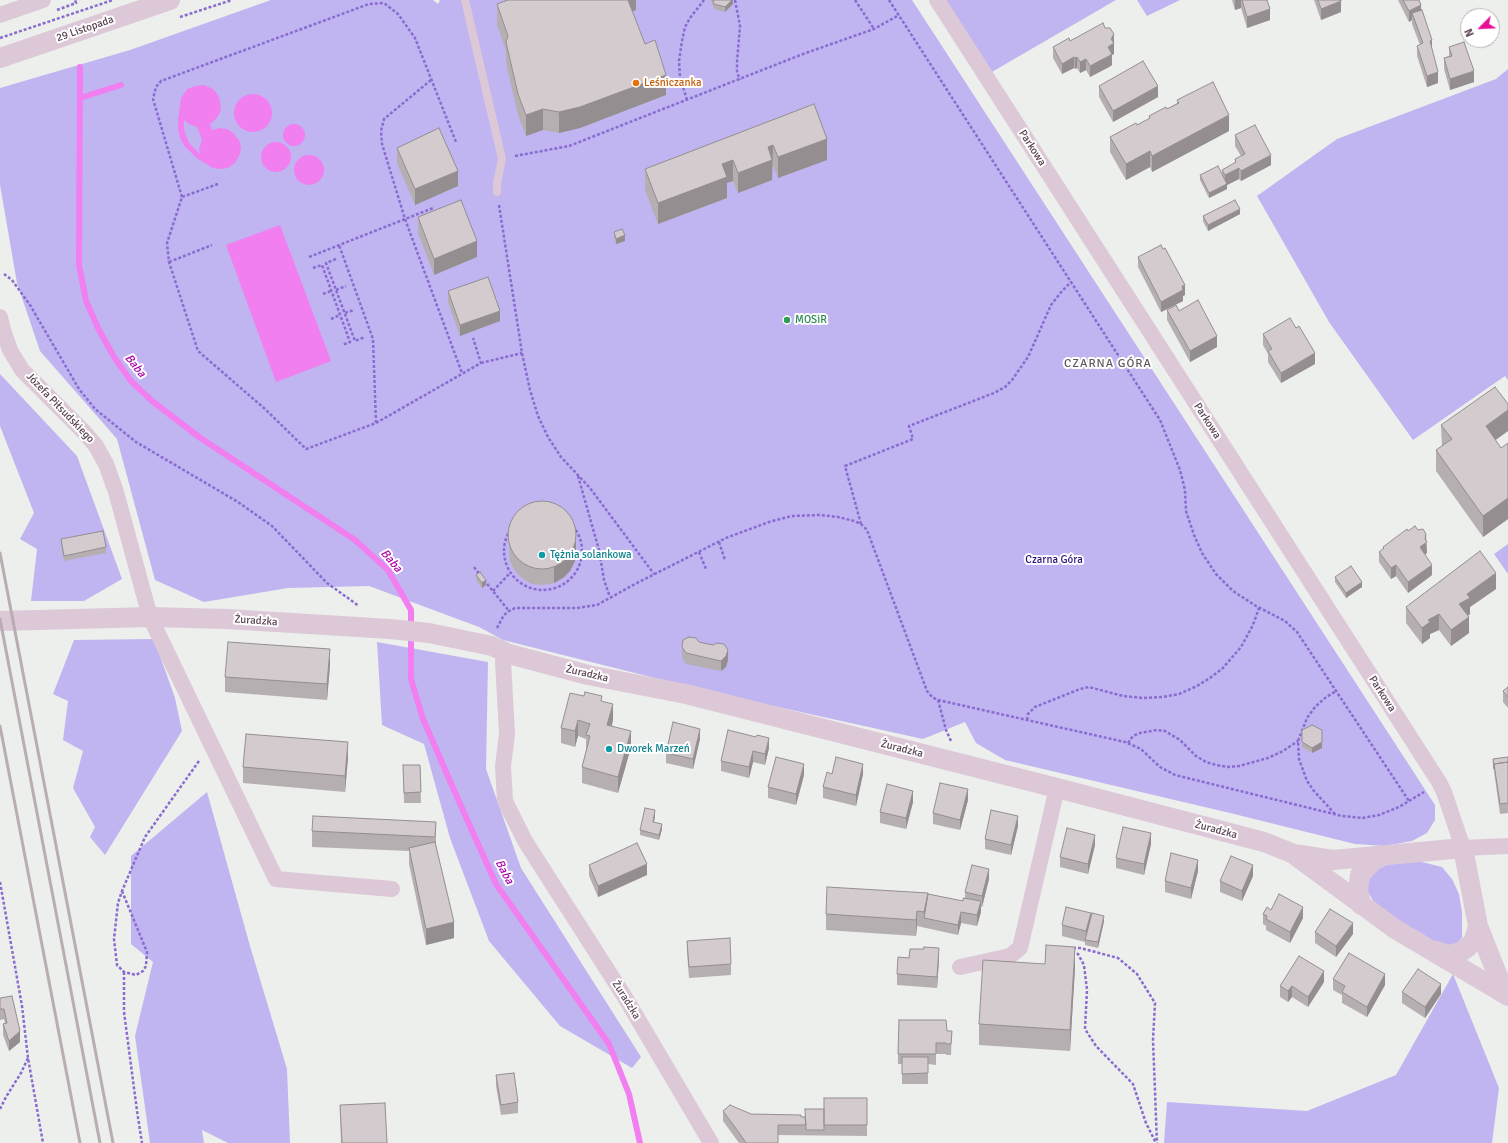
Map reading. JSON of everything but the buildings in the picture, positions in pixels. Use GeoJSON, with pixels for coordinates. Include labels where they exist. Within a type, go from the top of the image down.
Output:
{"type":"FeatureCollection","features":[{"type":"Feature","properties":{"kind":"street","name":"29 Listopada"},"geometry":{"type":"LineString","coordinates":[[0,58],[170,0]]}},
{"type":"Feature","properties":{"kind":"street","name":"Parkowa"},"geometry":{"type":"LineString","coordinates":[[937,0],[1438,782],[1446,799],[1463,848]]}},
{"type":"Feature","properties":{"kind":"street"},"geometry":{"type":"LineString","coordinates":[[0,15],[47,6]]}},
{"type":"Feature","properties":{"kind":"street","name":"Józefa Piłsudskiego"},"geometry":{"type":"LineString","coordinates":[[0,317],[10,350],[22,370],[85,433],[96,446],[106,464],[116,492],[150,616],[276,879],[392,889]]}},
{"type":"Feature","properties":{"kind":"street","name":"Żuradzka"},"geometry":{"type":"LineString","coordinates":[[0,621],[150,616],[227,619],[390,629],[429,633],[500,650],[588,675],[686,694],[1057,788],[1264,842],[1294,854]]}},
{"type":"Feature","properties":{"kind":"street","name":"Żuradzka"},"geometry":{"type":"LineString","coordinates":[[500,650],[503,660],[506,734],[503,766],[505,801],[525,841],[626,999],[711,1143]]}},
{"type":"Feature","properties":{"kind":"street"},"geometry":{"type":"LineString","coordinates":[[960,967],[1010,956],[1020,948],[1057,788]]}},
{"type":"Feature","properties":{"kind":"street"},"geometry":{"type":"LineString","coordinates":[[1294,854],[1333,860],[1463,848],[1508,846]]}},
{"type":"Feature","properties":{"kind":"street"},"geometry":{"type":"LineString","coordinates":[[1463,848],[1478,926],[1506,995]]}},
{"type":"Feature","properties":{"kind":"street"},"geometry":{"type":"LineString","coordinates":[[1294,854],[1395,929],[1506,995]]}},
{"type":"Feature","properties":{"kind":"street"},"geometry":{"type":"LineString","coordinates":[[1361,905],[1358,890],[1360,875],[1373,861],[1383,856]]}},
{"type":"Feature","properties":{"kind":"street"},"geometry":{"type":"LineString","coordinates":[[1432,950],[1450,955],[1461,952],[1468,948],[1474,940],[1478,926]]}},
{"type":"Feature","properties":{"kind":"lane"},"geometry":{"type":"LineString","coordinates":[[465,0],[502,159],[497,183],[497,192]]}},
{"type":"Feature","properties":{"kind":"path"},"geometry":{"type":"LineString","coordinates":[[0,38],[113,0]]}},
{"type":"Feature","properties":{"kind":"path"},"geometry":{"type":"LineString","coordinates":[[687,100],[680,77],[679,61],[682,41],[685,27],[704,0]]}},
{"type":"Feature","properties":{"kind":"path"},"geometry":{"type":"LineString","coordinates":[[735,0],[740,26],[737,72],[740,80]]}},
{"type":"Feature","properties":{"kind":"path"},"geometry":{"type":"LineString","coordinates":[[855,0],[874,29]]}},
{"type":"Feature","properties":{"kind":"path"},"geometry":{"type":"LineString","coordinates":[[889,0],[1160,420],[1180,470],[1185,490],[1186,511],[1202,553],[1216,574],[1233,591],[1259,608],[1285,621],[1297,632],[1409,801]]}},
{"type":"Feature","properties":{"kind":"path"},"geometry":{"type":"LineString","coordinates":[[47,6],[76,2]]}},
{"type":"Feature","properties":{"kind":"path"},"geometry":{"type":"LineString","coordinates":[[456,142],[415,38],[398,14],[384,3],[369,4],[161,81],[156,87],[153,99],[182,197],[167,243],[169,262],[198,351],[265,409],[306,450],[376,423],[481,363],[522,353]]}},
{"type":"Feature","properties":{"kind":"path"},"geometry":{"type":"LineString","coordinates":[[502,159],[569,146],[803,54],[874,29],[899,15]]}},
{"type":"Feature","properties":{"kind":"path"},"geometry":{"type":"LineString","coordinates":[[431,80],[384,119],[381,131],[382,144],[405,219],[462,373]]}},
{"type":"Feature","properties":{"kind":"path"},"geometry":{"type":"LineString","coordinates":[[182,197],[218,184]]}},
{"type":"Feature","properties":{"kind":"path"},"geometry":{"type":"LineString","coordinates":[[497,192],[522,353],[530,390],[538,416],[548,437],[560,456],[578,474],[599,499],[654,574]]}},
{"type":"Feature","properties":{"kind":"path"},"geometry":{"type":"LineString","coordinates":[[308,257],[433,208]]}},
{"type":"Feature","properties":{"kind":"path"},"geometry":{"type":"LineString","coordinates":[[169,262],[212,245]]}},
{"type":"Feature","properties":{"kind":"path"},"geometry":{"type":"LineString","coordinates":[[339,245],[373,339],[376,423]]}},
{"type":"Feature","properties":{"kind":"path"},"geometry":{"type":"LineString","coordinates":[[336,259],[326,263],[336,290],[355,341],[365,337]]}},
{"type":"Feature","properties":{"kind":"path"},"geometry":{"type":"LineString","coordinates":[[313,268],[322,265],[350,342],[342,345]]}},
{"type":"Feature","properties":{"kind":"path"},"geometry":{"type":"LineString","coordinates":[[4,274],[12,280],[30,305],[79,389],[95,409],[136,442],[238,502],[272,526],[327,583],[365,610]]}},
{"type":"Feature","properties":{"kind":"path"},"geometry":{"type":"LineString","coordinates":[[861,524],[845,466],[913,439],[909,426],[994,393],[1005,387],[1012,380],[1028,357],[1051,305],[1071,282]]}},
{"type":"Feature","properties":{"kind":"path"},"geometry":{"type":"LineString","coordinates":[[336,290],[346,286]]}},
{"type":"Feature","properties":{"kind":"path"},"geometry":{"type":"LineString","coordinates":[[323,294],[331,291]]}},
{"type":"Feature","properties":{"kind":"path"},"geometry":{"type":"LineString","coordinates":[[345,313],[354,310]]}},
{"type":"Feature","properties":{"kind":"path"},"geometry":{"type":"LineString","coordinates":[[331,319],[340,315]]}},
{"type":"Feature","properties":{"kind":"path"},"geometry":{"type":"LineString","coordinates":[[473,338],[481,363]]}},
{"type":"Feature","properties":{"kind":"path"},"geometry":{"type":"LineString","coordinates":[[578,474],[599,550],[604,580],[610,597]]}},
{"type":"Feature","properties":{"kind":"path"},"geometry":{"type":"LineString","coordinates":[[537,512],[537,520]]}},
{"type":"Feature","properties":{"kind":"path"},"geometry":{"type":"LineString","coordinates":[[537,512],[550,513],[562,518],[572,526],[579,537],[582,550],[581,562],[575,574],[566,583],[555,589],[543,591],[530,589],[519,583],[510,573],[504,562],[503,548],[506,536],[514,524],[524,516],[537,512]]}},
{"type":"Feature","properties":{"kind":"path"},"geometry":{"type":"LineString","coordinates":[[500,650],[496,630],[504,615],[515,608],[588,607],[597,605],[654,574],[747,529],[792,516],[820,515],[838,517],[861,524],[867,530],[927,692],[938,700],[1128,743],[1141,749],[1160,767],[1174,775],[1335,814],[1362,818],[1379,815],[1409,801],[1429,789]]}},
{"type":"Feature","properties":{"kind":"path"},"geometry":{"type":"LineString","coordinates":[[719,542],[725,560]]}},
{"type":"Feature","properties":{"kind":"path"},"geometry":{"type":"LineString","coordinates":[[699,552],[706,569]]}},
{"type":"Feature","properties":{"kind":"path"},"geometry":{"type":"LineString","coordinates":[[507,568],[514,565]]}},
{"type":"Feature","properties":{"kind":"path"},"geometry":{"type":"LineString","coordinates":[[474,567],[509,611]]}},
{"type":"Feature","properties":{"kind":"path"},"geometry":{"type":"LineString","coordinates":[[493,591],[510,573]]}},
{"type":"Feature","properties":{"kind":"path"},"geometry":{"type":"LineString","coordinates":[[562,577],[566,583]]}},
{"type":"Feature","properties":{"kind":"path"},"geometry":{"type":"LineString","coordinates":[[1026,720],[1028,714],[1035,707],[1080,689],[1089,687],[1123,696],[1143,698],[1179,694],[1197,686],[1222,669],[1242,646],[1253,625],[1259,608]]}},
{"type":"Feature","properties":{"kind":"path"},"geometry":{"type":"LineString","coordinates":[[1335,814],[1307,781],[1299,759],[1298,741],[1307,718],[1315,707],[1336,691]]}},
{"type":"Feature","properties":{"kind":"path"},"geometry":{"type":"LineString","coordinates":[[938,700],[946,730],[952,743]]}},
{"type":"Feature","properties":{"kind":"path"},"geometry":{"type":"LineString","coordinates":[[1128,743],[1133,736],[1140,733],[1157,730],[1165,731],[1176,737],[1196,756],[1206,762],[1234,767],[1268,758],[1283,751],[1298,741]]}},
{"type":"Feature","properties":{"kind":"path"},"geometry":{"type":"LineString","coordinates":[[122,891],[147,952],[146,966],[143,971],[136,975],[124,972],[117,965],[114,939],[118,903],[122,891],[145,837],[211,744]]}},
{"type":"Feature","properties":{"kind":"path"},"geometry":{"type":"LineString","coordinates":[[0,882],[22,1006],[28,1058],[43,1143]]}},
{"type":"Feature","properties":{"kind":"path"},"geometry":{"type":"LineString","coordinates":[[1065,947],[1080,948],[1118,958],[1136,974],[1155,1003],[1153,1040],[1156,1143]]}},
{"type":"Feature","properties":{"kind":"path"},"geometry":{"type":"LineString","coordinates":[[1071,952],[1078,954],[1084,965],[1086,990],[1085,1029],[1096,1046],[1133,1084],[1146,1123],[1156,1143]]}},
{"type":"Feature","properties":{"kind":"path"},"geometry":{"type":"LineString","coordinates":[[124,972],[124,1012],[142,1143]]}},
{"type":"Feature","properties":{"kind":"path"},"geometry":{"type":"LineString","coordinates":[[0,1109],[28,1058]]}},
{"type":"Feature","properties":{"kind":"green space","name":"Czarna Góra"},"geometry":{"type":"Polygon","coordinates":[[[271,0],[433,0],[438,4],[440,0],[912,0],[1435,805],[1435,820],[1427,833],[1412,841],[1385,846],[1355,844],[1005,760],[976,743],[965,722],[923,739],[719,694],[503,640],[479,627],[369,586],[288,588],[204,602],[155,580],[117,439],[40,351],[17,283],[0,185],[0,88],[130,50],[271,0]]]}},
{"type":"Feature","properties":{"kind":"green space"},"geometry":{"type":"Polygon","coordinates":[[[945,0],[1116,0],[990,73],[945,0]]]}},
{"type":"Feature","properties":{"kind":"green space"},"geometry":{"type":"Polygon","coordinates":[[[1137,0],[1180,0],[1147,16],[1137,0]]]}},
{"type":"Feature","properties":{"kind":"green space"},"geometry":{"type":"Polygon","coordinates":[[[1508,69],[1508,380],[1505,376],[1413,440],[1329,322],[1257,196],[1337,139],[1496,79],[1508,69]]]}},
{"type":"Feature","properties":{"kind":"green space"},"geometry":{"type":"Polygon","coordinates":[[[0,374],[77,456],[122,579],[84,601],[31,601],[37,549],[20,539],[34,513],[0,426],[0,374]]]}},
{"type":"Feature","properties":{"kind":"green space"},"geometry":{"type":"Polygon","coordinates":[[[1508,544],[1508,574],[1494,554],[1508,544]]]}},
{"type":"Feature","properties":{"kind":"green space"},"geometry":{"type":"Polygon","coordinates":[[[154,639],[175,698],[182,731],[105,855],[90,837],[95,827],[73,788],[83,751],[63,740],[68,701],[53,694],[74,640],[154,639]]]}},
{"type":"Feature","properties":{"kind":"green space"},"geometry":{"type":"Polygon","coordinates":[[[377,642],[488,662],[486,769],[521,868],[641,1057],[632,1068],[560,1026],[489,941],[450,838],[424,744],[382,725],[377,642]]]}},
{"type":"Feature","properties":{"kind":"green space"},"geometry":{"type":"Polygon","coordinates":[[[207,792],[250,946],[287,1069],[290,1143],[228,1143],[202,1130],[204,1143],[150,1143],[135,1036],[153,962],[131,944],[131,856],[207,792]]]}},
{"type":"Feature","properties":{"kind":"green space"},"geometry":{"type":"Polygon","coordinates":[[[1406,858],[1442,867],[1452,879],[1459,894],[1462,912],[1462,938],[1454,947],[1443,949],[1379,910],[1366,889],[1367,876],[1376,869],[1406,858]]]}},
{"type":"Feature","properties":{"kind":"green space"},"geometry":{"type":"Polygon","coordinates":[[[1453,974],[1499,1088],[1492,1143],[1164,1143],[1167,1102],[1307,1111],[1396,1075],[1453,974]]]}},
{"type":"Feature","properties":{"kind":"shaded area"},"geometry":{"type":"Polygon","coordinates":[[[204,85],[213,89],[218,95],[221,110],[217,118],[210,124],[212,130],[220,128],[227,129],[239,140],[241,147],[240,154],[235,163],[228,168],[213,168],[198,159],[185,147],[180,138],[178,120],[181,98],[187,89],[204,85]],[[184,120],[186,136],[190,144],[200,154],[199,149],[202,139],[197,127],[184,120]]]}},
{"type":"Feature","properties":{"kind":"shaded area"},"geometry":{"type":"Polygon","coordinates":[[[249,94],[257,94],[267,99],[271,106],[271,120],[267,127],[257,132],[249,132],[239,127],[237,124],[234,117],[234,109],[239,99],[242,97],[249,94]]]}},
{"type":"Feature","properties":{"kind":"shaded area"},"geometry":{"type":"Polygon","coordinates":[[[294,124],[302,127],[305,135],[302,143],[294,146],[286,143],[283,135],[286,127],[294,124]]]}},
{"type":"Feature","properties":{"kind":"shaded area"},"geometry":{"type":"Polygon","coordinates":[[[276,142],[287,146],[291,157],[287,168],[276,172],[265,168],[261,157],[265,146],[276,142]]]}},
{"type":"Feature","properties":{"kind":"shaded area"},"geometry":{"type":"Polygon","coordinates":[[[309,155],[320,159],[324,170],[320,181],[309,185],[298,181],[294,170],[298,159],[309,155]]]}},
{"type":"Feature","properties":{"kind":"shaded area"},"geometry":{"type":"Polygon","coordinates":[[[280,225],[331,361],[276,382],[226,245],[280,225]]]}},
{"type":"Feature","properties":{"kind":"waterway","name":"Baba"},"geometry":{"type":"LineString","coordinates":[[80,67],[79,265],[86,301],[98,328],[114,357],[131,381],[152,401],[199,437],[355,540],[388,570],[411,610],[411,679],[423,719],[457,797],[496,884],[609,1044],[629,1094],[640,1143]]}},
{"type":"Feature","properties":{"kind":"waterway"},"geometry":{"type":"LineString","coordinates":[[80,98],[121,85]]}},
{"type":"Feature","properties":{"kind":"railway"},"geometry":{"type":"LineString","coordinates":[[0,553],[113,1143]]}},
{"type":"Feature","properties":{"kind":"railway"},"geometry":{"type":"LineString","coordinates":[[0,619],[100,1143]]}},
{"type":"Feature","properties":{"kind":"railway"},"geometry":{"type":"LineString","coordinates":[[0,726],[80,1143]]}},
{"type":"Feature","properties":{"kind":"place","name":"Leśniczanka"},"geometry":{"type":"Point","coordinates":[636,83]}},
{"type":"Feature","properties":{"kind":"place","name":"MOSiR"},"geometry":{"type":"Point","coordinates":[787,320]}},
{"type":"Feature","properties":{"kind":"place","name":"Tężnia solankowa"},"geometry":{"type":"Point","coordinates":[542,555]}},
{"type":"Feature","properties":{"kind":"place","name":"Dworek Marzeń"},"geometry":{"type":"Point","coordinates":[609,749]}},
{"type":"Feature","properties":{"kind":"district","name":"CZARNA GÓRA"},"geometry":{"type":"Point","coordinates":[1108,364]}}]}
